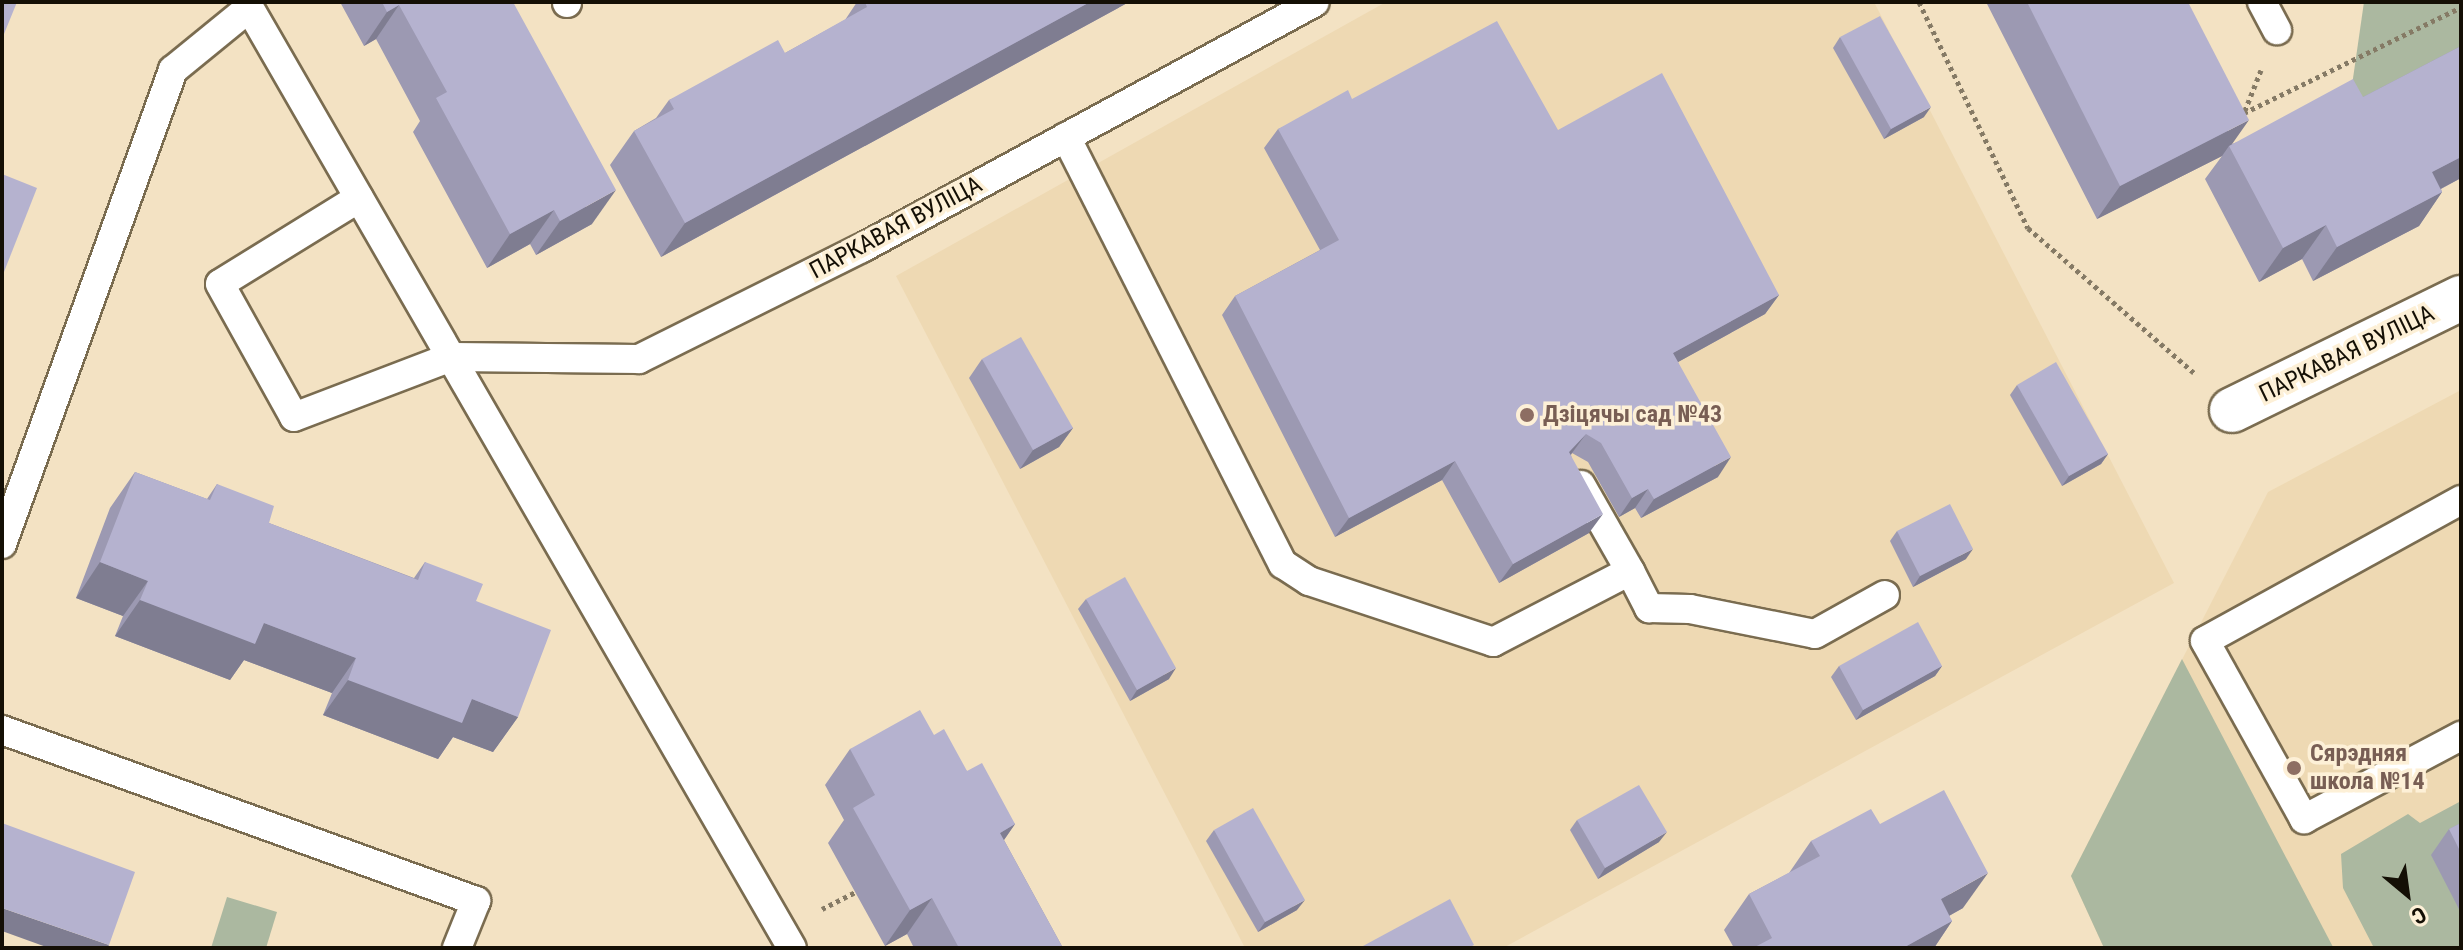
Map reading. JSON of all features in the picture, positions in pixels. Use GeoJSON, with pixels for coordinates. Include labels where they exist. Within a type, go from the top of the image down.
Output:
{"type":"FeatureCollection","features":[{"type":"Feature","properties":{"kind":"street","name":"ПАРКАВАЯ ВУЛІЦА"},"geometry":{"type":"LineString","coordinates":[[2232,410],[2461,298]]}},
{"type":"Feature","properties":{"kind":"lane","name":"ПАРКАВАЯ ВУЛІЦА"},"geometry":{"type":"LineString","coordinates":[[451,357],[639,359],[1066,137],[1315,2]]}},
{"type":"Feature","properties":{"kind":"lane"},"geometry":{"type":"LineString","coordinates":[[2262,2],[2277,30]]}},
{"type":"Feature","properties":{"kind":"lane"},"geometry":{"type":"LineString","coordinates":[[2,544],[173,70],[248,5],[792,948]]}},
{"type":"Feature","properties":{"kind":"lane"},"geometry":{"type":"LineString","coordinates":[[1066,137],[1283,564],[1309,581],[1493,642],[1630,571]]}},
{"type":"Feature","properties":{"kind":"lane"},"geometry":{"type":"LineString","coordinates":[[359,198],[220,284],[294,417],[451,357]]}},
{"type":"Feature","properties":{"kind":"lane"},"geometry":{"type":"LineString","coordinates":[[1573,470],[1649,608],[1815,634],[1885,595]]}},
{"type":"Feature","properties":{"kind":"lane"},"geometry":{"type":"LineString","coordinates":[[2461,500],[2205,641],[2304,819],[2461,736]]}},
{"type":"Feature","properties":{"kind":"lane"},"geometry":{"type":"LineString","coordinates":[[2,730],[476,901],[457,948]]}},
{"type":"Feature","properties":{"kind":"path"},"geometry":{"type":"LineString","coordinates":[[1919,2],[2028,228],[2232,410]]}},
{"type":"Feature","properties":{"kind":"path"},"geometry":{"type":"LineString","coordinates":[[2277,30],[2244,113],[2461,7]]}},
{"type":"Feature","properties":{"kind":"path"},"geometry":{"type":"LineString","coordinates":[[817,912],[855,892]]}},
{"type":"Feature","properties":{"kind":"shaded area","name":"Дзіцячы сад №43"},"geometry":{"type":"Polygon","coordinates":[[[1386,2],[1874,2],[2174,583],[1503,948],[1245,948],[896,276],[1386,2]]]}},
{"type":"Feature","properties":{"kind":"shaded area","name":"Сярэдняя школа №14"},"geometry":{"type":"Polygon","coordinates":[[[2461,390],[2461,948],[2104,948],[2071,876],[2268,492],[2461,390]]]}},
{"type":"Feature","properties":{"kind":"green space"},"geometry":{"type":"Polygon","coordinates":[[[2364,2],[2461,2],[2461,68],[2347,120],[2364,2]]]}},
{"type":"Feature","properties":{"kind":"green space"},"geometry":{"type":"Polygon","coordinates":[[[2182,659],[2333,948],[2104,948],[2071,876],[2182,659]]]}},
{"type":"Feature","properties":{"kind":"green space"},"geometry":{"type":"Polygon","coordinates":[[[2461,801],[2461,948],[2374,948],[2343,888],[2341,854],[2408,814],[2420,823],[2461,801]]]}},
{"type":"Feature","properties":{"kind":"green space"},"geometry":{"type":"Polygon","coordinates":[[[227,897],[277,912],[266,948],[211,948],[227,897]]]}},
{"type":"Feature","properties":{"kind":"building"},"geometry":{"type":"Polygon","coordinates":[[[2,2],[17,2],[2,39],[2,2]]]}},
{"type":"Feature","properties":{"kind":"building"},"geometry":{"type":"Polygon","coordinates":[[[382,2],[513,2],[616,190],[560,221],[554,210],[510,234],[436,98],[447,92],[399,5],[387,12],[382,2]]]}},
{"type":"Feature","properties":{"kind":"building"},"geometry":{"type":"Polygon","coordinates":[[[865,2],[1090,2],[685,223],[634,131],[674,109],[669,100],[778,40],[785,53],[867,7],[865,2]]]}},
{"type":"Feature","properties":{"kind":"building"},"geometry":{"type":"Polygon","coordinates":[[[2027,2],[2188,2],[2249,120],[2120,186],[2027,2]]]}},
{"type":"Feature","properties":{"kind":"building"},"geometry":{"type":"Polygon","coordinates":[[[1880,16],[1931,107],[1891,129],[1840,37],[1880,16]]]}},
{"type":"Feature","properties":{"kind":"building"},"geometry":{"type":"Polygon","coordinates":[[[1497,21],[1558,130],[1662,73],[1779,295],[1673,353],[1731,457],[1654,499],[1648,489],[1632,498],[1601,443],[1586,434],[1569,452],[1603,514],[1513,564],[1455,461],[1349,518],[1235,296],[1339,240],[1278,129],[1348,90],[1352,99],[1497,21]]]}},
{"type":"Feature","properties":{"kind":"building"},"geometry":{"type":"Polygon","coordinates":[[[2461,46],[2461,157],[2432,172],[2442,192],[2337,247],[2326,225],[2283,248],[2229,146],[2353,79],[2363,97],[2461,46]]]}},
{"type":"Feature","properties":{"kind":"building"},"geometry":{"type":"Polygon","coordinates":[[[2,174],[37,188],[2,277],[2,174]]]}},
{"type":"Feature","properties":{"kind":"building"},"geometry":{"type":"Polygon","coordinates":[[[1021,337],[1073,428],[1033,450],[982,359],[1021,337]]]}},
{"type":"Feature","properties":{"kind":"building"},"geometry":{"type":"Polygon","coordinates":[[[2056,362],[2108,454],[2069,476],[2017,385],[2056,362]]]}},
{"type":"Feature","properties":{"kind":"building"},"geometry":{"type":"Polygon","coordinates":[[[135,472],[210,500],[217,484],[274,506],[269,523],[418,580],[425,562],[483,584],[476,601],[551,630],[518,717],[472,699],[462,723],[348,680],[356,658],[264,623],[255,644],[140,600],[148,581],[100,562],[135,472]]]}},
{"type":"Feature","properties":{"kind":"building"},"geometry":{"type":"Polygon","coordinates":[[[1950,504],[1973,549],[1920,576],[1897,531],[1950,504]]]}},
{"type":"Feature","properties":{"kind":"building"},"geometry":{"type":"Polygon","coordinates":[[[1125,577],[1176,668],[1137,690],[1086,599],[1125,577]]]}},
{"type":"Feature","properties":{"kind":"building"},"geometry":{"type":"Polygon","coordinates":[[[1918,622],[1942,666],[1863,710],[1839,666],[1918,622]]]}},
{"type":"Feature","properties":{"kind":"building"},"geometry":{"type":"Polygon","coordinates":[[[920,710],[934,735],[944,729],[967,771],[982,763],[1015,824],[1000,833],[1063,948],[959,948],[932,898],[910,910],[853,808],[875,795],[850,749],[920,710]]]}},
{"type":"Feature","properties":{"kind":"building"},"geometry":{"type":"Polygon","coordinates":[[[1639,785],[1667,832],[1605,868],[1577,820],[1639,785]]]}},
{"type":"Feature","properties":{"kind":"building"},"geometry":{"type":"Polygon","coordinates":[[[1944,790],[1988,873],[1941,899],[1952,921],[1903,948],[1753,948],[1772,938],[1749,894],[1820,856],[1811,841],[1871,809],[1880,824],[1944,790]]]}},
{"type":"Feature","properties":{"kind":"building"},"geometry":{"type":"Polygon","coordinates":[[[1253,808],[1305,900],[1265,922],[1214,830],[1253,808]]]}},
{"type":"Feature","properties":{"kind":"building"},"geometry":{"type":"Polygon","coordinates":[[[2,823],[135,872],[109,945],[2,908],[2,823]]]}},
{"type":"Feature","properties":{"kind":"building"},"geometry":{"type":"Polygon","coordinates":[[[2461,823],[2461,853],[2449,829],[2461,823]]]}},
{"type":"Feature","properties":{"kind":"building"},"geometry":{"type":"Polygon","coordinates":[[[1450,899],[1474,945],[1468,948],[1364,948],[1363,946],[1450,899]]]}},
{"type":"Feature","properties":{"kind":"place","name":"Дзіцячы сад №43"},"geometry":{"type":"Point","coordinates":[1527,415]}},
{"type":"Feature","properties":{"kind":"place","name":"Сярэдняя школа №14"},"geometry":{"type":"Point","coordinates":[2294,768]}}]}
